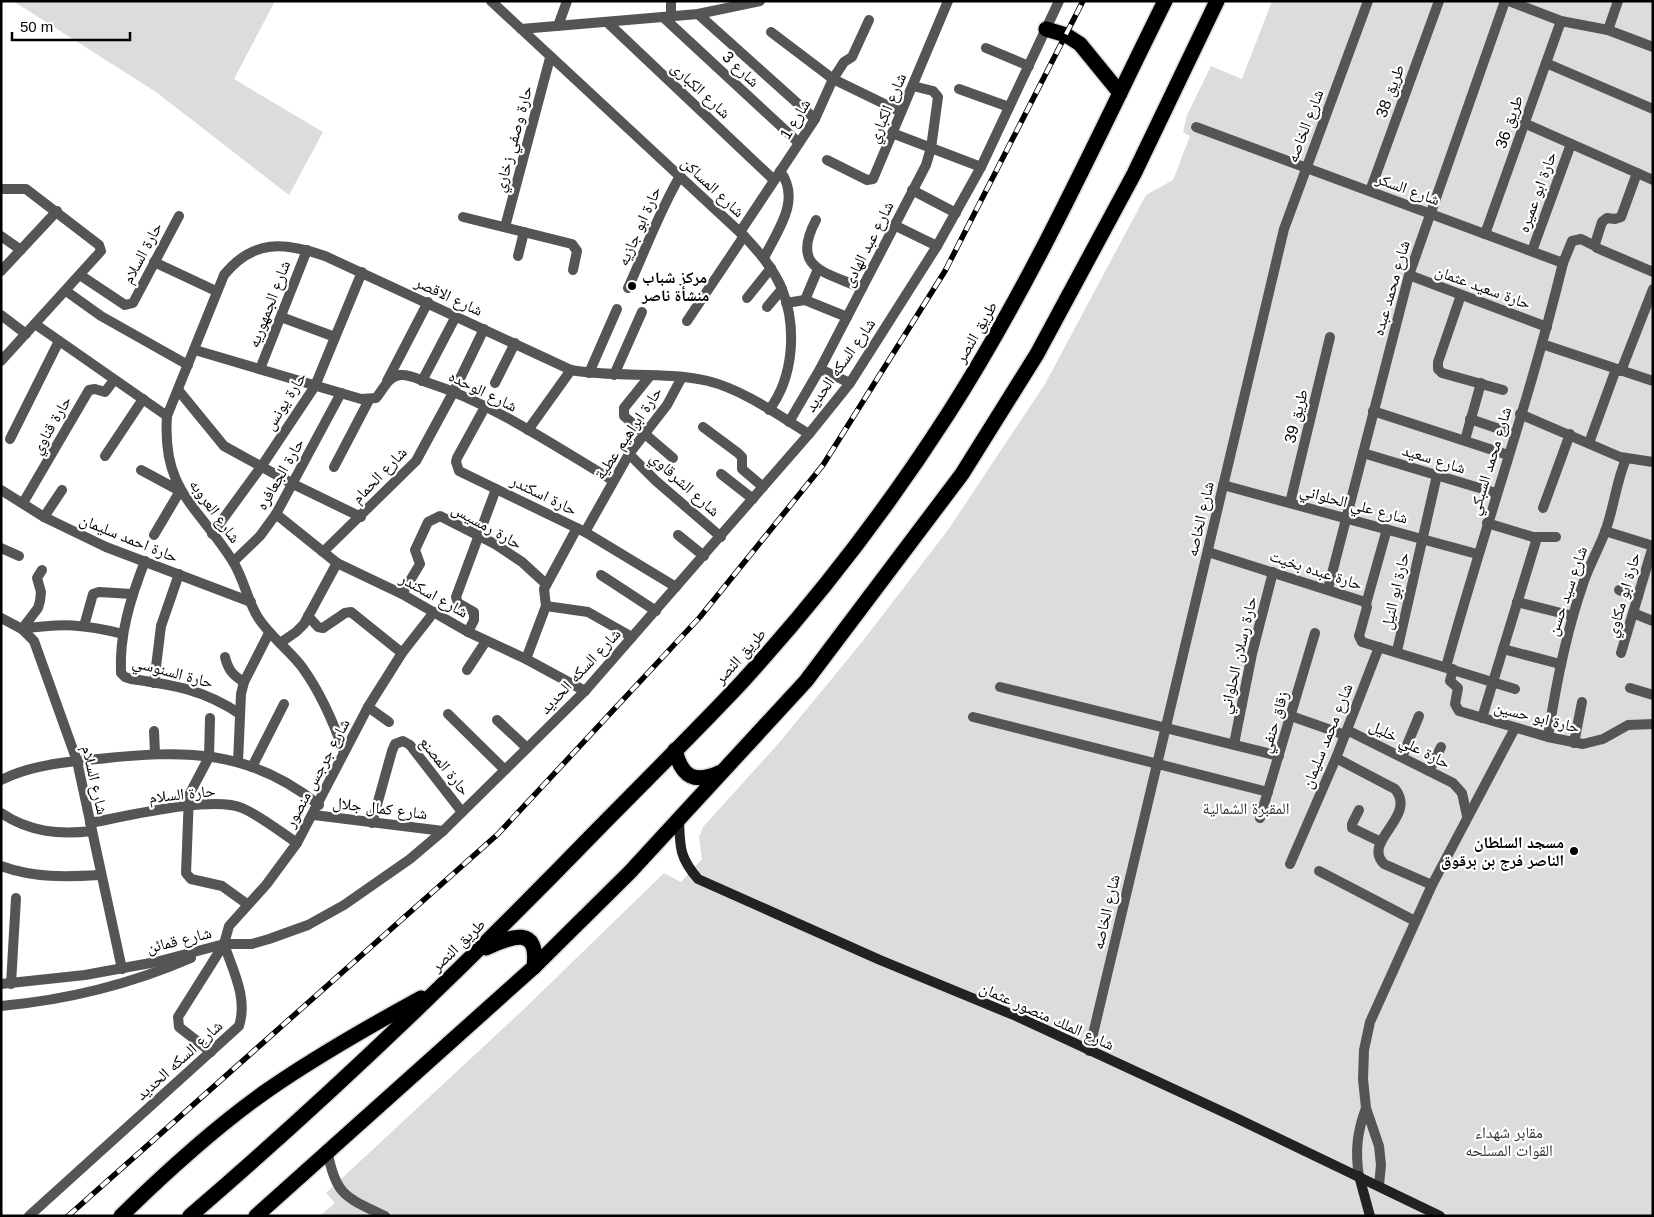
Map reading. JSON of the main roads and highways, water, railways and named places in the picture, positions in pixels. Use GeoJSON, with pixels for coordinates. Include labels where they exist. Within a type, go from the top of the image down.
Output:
{"type":"FeatureCollection","features":[{"type":"Feature","properties":{"kind":"highway","name":"طريق النصر"},"geometry":{"type":"LineString","coordinates":[[190,1216],[284,1136],[476,952],[740,683],[808,604],[883,507],[947,414],[1033,268],[1165,1]]}},
{"type":"Feature","properties":{"kind":"highway"},"geometry":{"type":"LineString","coordinates":[[256,1216],[328,1154],[534,967],[679,819],[806,681],[962,474],[1037,354],[1134,174],[1217,1]]}},
{"type":"Feature","properties":{"kind":"highway"},"geometry":{"type":"LineString","coordinates":[[1046,29],[1066,35],[1080,44],[1120,92]]}},
{"type":"Feature","properties":{"kind":"highway"},"geometry":{"type":"LineString","coordinates":[[675,750],[678,764],[684,773],[691,777],[702,779],[721,772]]}},
{"type":"Feature","properties":{"kind":"highway"},"geometry":{"type":"LineString","coordinates":[[476,952],[513,936],[521,936],[534,946],[536,953],[534,967]]}},
{"type":"Feature","properties":{"kind":"highway"},"geometry":{"type":"LineString","coordinates":[[121,1216],[176,1165],[263,1093],[340,1043],[438,989]]}},
{"type":"Feature","properties":{"kind":"main road","name":"شارع الملك منصور عثمان"},"geometry":{"type":"LineString","coordinates":[[679,819],[682,856],[685,864],[698,879],[914,975],[1016,1016],[1379,1185],[1440,1216]]}},
{"type":"Feature","properties":{"kind":"main road"},"geometry":{"type":"LineString","coordinates":[[1359,1176],[1370,1216]]}},
{"type":"Feature","properties":{"kind":"railway"},"geometry":{"type":"LineString","coordinates":[[68,1216],[498,834],[700,617],[823,465],[945,271],[1083,1]]}},
{"type":"Feature","properties":{"kind":"place","name":"مركز شباب منشأة ناصر"},"geometry":{"type":"Point","coordinates":[632,286]}},
{"type":"Feature","properties":{"kind":"place","name":"مسجد السلطان الناصر فرج بن برقوق"},"geometry":{"type":"Point","coordinates":[1574,851]}},
{"type":"Feature","properties":{"kind":"park label","name":"المقبرة الشمالية"},"geometry":{"type":"Point","coordinates":[1246,808]}},
{"type":"Feature","properties":{"kind":"park label","name":"مقابر شهداء القوات المسلحه"},"geometry":{"type":"Point","coordinates":[1509,1141]}}]}
